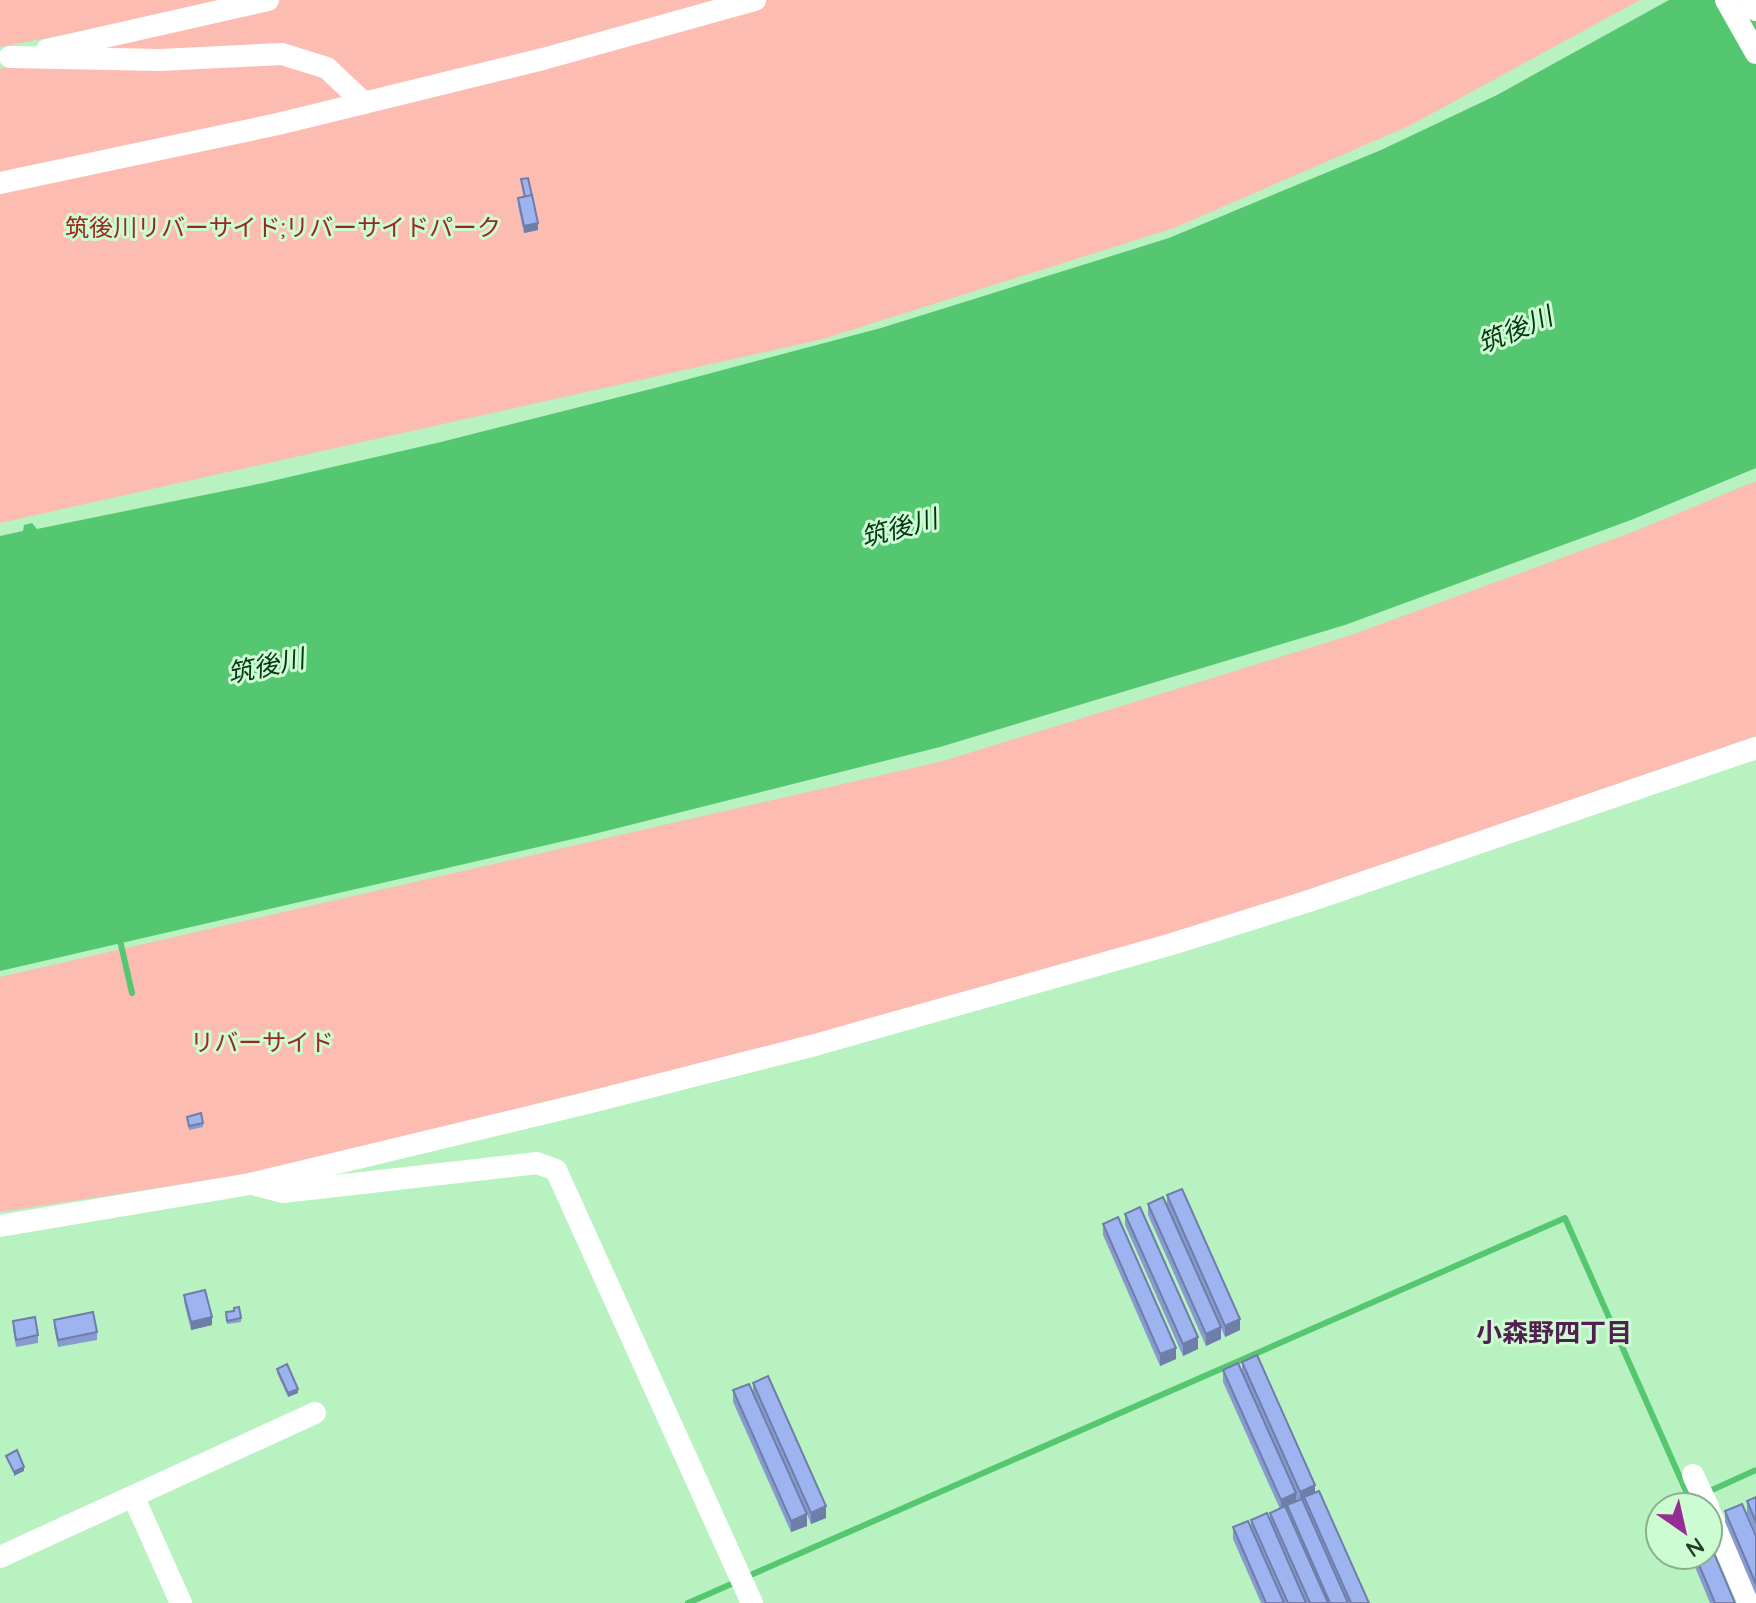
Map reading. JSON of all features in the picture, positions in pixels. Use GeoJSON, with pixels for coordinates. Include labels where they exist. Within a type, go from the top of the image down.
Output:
{"type":"FeatureCollection","features":[{"type":"Feature","properties":{"kind":"street"},"geometry":{"type":"LineString","coordinates":[[5,58],[268,0]]}},
{"type":"Feature","properties":{"kind":"street"},"geometry":{"type":"LineString","coordinates":[[0,183],[278,124],[543,59],[755,0]]}},
{"type":"Feature","properties":{"kind":"street"},"geometry":{"type":"LineString","coordinates":[[1726,0],[1756,53]]}},
{"type":"Feature","properties":{"kind":"street"},"geometry":{"type":"LineString","coordinates":[[1750,0],[1756,10]]}},
{"type":"Feature","properties":{"kind":"street"},"geometry":{"type":"LineString","coordinates":[[5,58],[160,60],[282,54],[327,68],[364,103]]}},
{"type":"Feature","properties":{"kind":"street"},"geometry":{"type":"LineString","coordinates":[[0,1226],[250,1184],[815,1045],[1172,944],[1309,901],[1745,757],[1756,748]]}},
{"type":"Feature","properties":{"kind":"street"},"geometry":{"type":"LineString","coordinates":[[250,1184],[283,1192],[537,1163],[556,1170],[752,1603]]}},
{"type":"Feature","properties":{"kind":"street"},"geometry":{"type":"LineString","coordinates":[[0,1557],[315,1413]]}},
{"type":"Feature","properties":{"kind":"street"},"geometry":{"type":"LineString","coordinates":[[1693,1475],[1702,1491]]}},
{"type":"Feature","properties":{"kind":"street"},"geometry":{"type":"LineString","coordinates":[[134,1498],[181,1603]]}},
{"type":"Feature","properties":{"kind":"street"},"geometry":{"type":"LineString","coordinates":[[1724,1537],[1749,1603]]}},
{"type":"Feature","properties":{"kind":"green space"},"geometry":{"type":"Polygon","coordinates":[[[0,0],[225,0],[152,18],[0,47],[0,0]]]}},
{"type":"Feature","properties":{"kind":"green space","name":"筑後川リバーサイド;リバーサイドパーク"},"geometry":{"type":"Polygon","coordinates":[[[260,0],[1640,0],[1411,125],[1174,228],[823,339],[0,523],[0,69],[260,0]]]}},
{"type":"Feature","properties":{"kind":"green space","name":"リバーサイド"},"geometry":{"type":"Polygon","coordinates":[[[1756,481],[1756,736],[1262,908],[785,1043],[249,1174],[0,1212],[0,977],[943,761],[1351,635],[1635,531],[1756,481]]]}},
{"type":"Feature","properties":{"kind":"water","name":"筑後川"},"geometry":{"type":"Polygon","coordinates":[[[1669,0],[1756,0],[1756,468],[1631,520],[1345,625],[940,747],[590,835],[0,971],[0,536],[23,531],[24,525],[32,523],[37,529],[263,483],[655,388],[881,328],[1169,238],[1381,150],[1497,95],[1669,0]]]}},
{"type":"Feature","properties":{"kind":"building"},"geometry":{"type":"Polygon","coordinates":[[[528,178],[532,196],[525,197],[521,179],[528,178]]]}},
{"type":"Feature","properties":{"kind":"building"},"geometry":{"type":"Polygon","coordinates":[[[532,195],[538,223],[524,226],[518,198],[532,195]]]}},
{"type":"Feature","properties":{"kind":"building"},"geometry":{"type":"Polygon","coordinates":[[[201,1113],[203,1123],[189,1126],[187,1117],[201,1113]]]}},
{"type":"Feature","properties":{"kind":"building"},"geometry":{"type":"Polygon","coordinates":[[[1182,1189],[1240,1319],[1225,1326],[1167,1195],[1182,1189]]]}},
{"type":"Feature","properties":{"kind":"building"},"geometry":{"type":"Polygon","coordinates":[[[1163,1197],[1221,1327],[1206,1334],[1148,1204],[1163,1197]]]}},
{"type":"Feature","properties":{"kind":"building"},"geometry":{"type":"Polygon","coordinates":[[[1140,1207],[1198,1337],[1183,1344],[1125,1214],[1140,1207]]]}},
{"type":"Feature","properties":{"kind":"building"},"geometry":{"type":"Polygon","coordinates":[[[1118,1217],[1176,1348],[1160,1354],[1103,1224],[1118,1217]]]}},
{"type":"Feature","properties":{"kind":"building"},"geometry":{"type":"Polygon","coordinates":[[[205,1290],[212,1317],[191,1322],[184,1295],[205,1290]]]}},
{"type":"Feature","properties":{"kind":"building"},"geometry":{"type":"Polygon","coordinates":[[[239,1307],[241,1318],[227,1321],[226,1312],[239,1307]]]}},
{"type":"Feature","properties":{"kind":"building"},"geometry":{"type":"Polygon","coordinates":[[[93,1312],[97,1332],[58,1340],[54,1320],[93,1312]]]}},
{"type":"Feature","properties":{"kind":"building"},"geometry":{"type":"Polygon","coordinates":[[[35,1317],[38,1335],[16,1340],[13,1321],[35,1317]]]}},
{"type":"Feature","properties":{"kind":"building"},"geometry":{"type":"Polygon","coordinates":[[[1257,1355],[1315,1485],[1300,1492],[1242,1362],[1257,1355]]]}},
{"type":"Feature","properties":{"kind":"building"},"geometry":{"type":"Polygon","coordinates":[[[1238,1363],[1296,1493],[1281,1500],[1223,1370],[1238,1363]]]}},
{"type":"Feature","properties":{"kind":"building"},"geometry":{"type":"Polygon","coordinates":[[[287,1364],[298,1389],[288,1393],[277,1369],[287,1364]]]}},
{"type":"Feature","properties":{"kind":"building"},"geometry":{"type":"Polygon","coordinates":[[[768,1376],[826,1506],[811,1513],[753,1383],[768,1376]]]}},
{"type":"Feature","properties":{"kind":"building"},"geometry":{"type":"Polygon","coordinates":[[[749,1384],[807,1514],[791,1521],[733,1390],[749,1384]]]}},
{"type":"Feature","properties":{"kind":"building"},"geometry":{"type":"Polygon","coordinates":[[[17,1450],[24,1467],[14,1472],[6,1456],[17,1450]]]}},
{"type":"Feature","properties":{"kind":"building"},"geometry":{"type":"Polygon","coordinates":[[[1319,1491],[1369,1603],[1351,1603],[1304,1497],[1319,1491]]]}},
{"type":"Feature","properties":{"kind":"building"},"geometry":{"type":"Polygon","coordinates":[[[1756,1497],[1756,1522],[1747,1501],[1756,1497]]]}},
{"type":"Feature","properties":{"kind":"building"},"geometry":{"type":"Polygon","coordinates":[[[1302,1499],[1348,1603],[1330,1603],[1287,1505],[1302,1499]]]}},
{"type":"Feature","properties":{"kind":"building"},"geometry":{"type":"Polygon","coordinates":[[[1742,1504],[1756,1536],[1756,1584],[1725,1511],[1742,1504]]]}},
{"type":"Feature","properties":{"kind":"building"},"geometry":{"type":"Polygon","coordinates":[[[1285,1506],[1328,1603],[1310,1603],[1270,1513],[1285,1506]]]}},
{"type":"Feature","properties":{"kind":"building"},"geometry":{"type":"Polygon","coordinates":[[[1267,1513],[1306,1603],[1288,1603],[1251,1520],[1267,1513]]]}},
{"type":"Feature","properties":{"kind":"building"},"geometry":{"type":"Polygon","coordinates":[[[1248,1521],[1284,1603],[1266,1603],[1233,1527],[1248,1521]]]}},
{"type":"Feature","properties":{"kind":"building"},"geometry":{"type":"Polygon","coordinates":[[[1702,1571],[1722,1571],[1735,1603],[1715,1603],[1702,1571]]]}},
{"type":"Feature","properties":{"kind":"waterway"},"geometry":{"type":"LineString","coordinates":[[119,936],[132,993]]}},
{"type":"Feature","properties":{"kind":"waterway"},"geometry":{"type":"LineString","coordinates":[[746,1577],[1565,1218],[1690,1500],[1756,1470]]}},
{"type":"Feature","properties":{"kind":"waterway"},"geometry":{"type":"LineString","coordinates":[[688,1603],[736,1582]]}},
{"type":"Feature","properties":{"kind":"district","name":"小森野四丁目"},"geometry":{"type":"Point","coordinates":[1554,1333]}}]}
